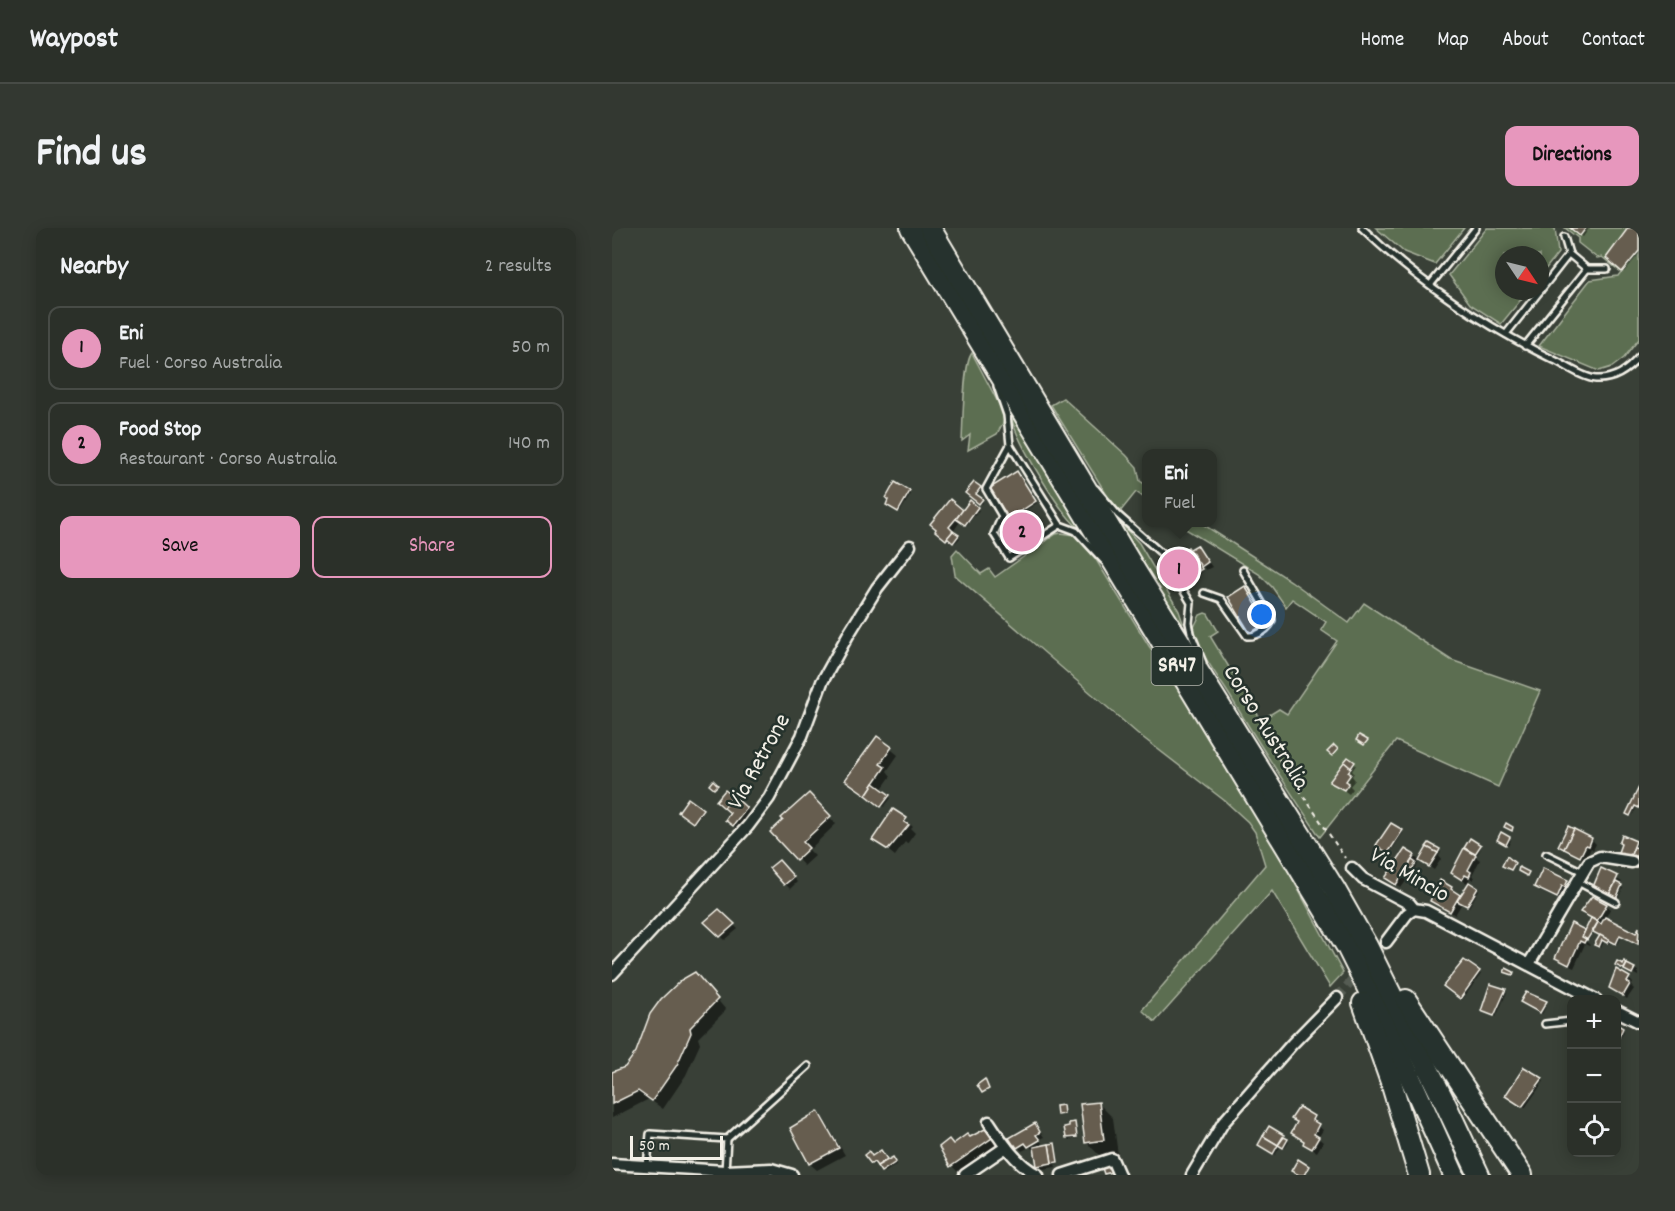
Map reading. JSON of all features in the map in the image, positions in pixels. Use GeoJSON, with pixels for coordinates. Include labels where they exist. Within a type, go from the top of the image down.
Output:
{"type":"FeatureCollection","features":[{"type":"Feature","properties":{"kind":"highway","name":"Corso Australia"},"geometry":{"type":"LineString","coordinates":[[911,228],[1316,893],[1365,980],[1454,1175]]}},
{"type":"Feature","properties":{"kind":"highway","name":"Corso Australia"},"geometry":{"type":"LineString","coordinates":[[930,228],[1136,572],[1334,888],[1377,944],[1479,1175]]}},
{"type":"Feature","properties":{"kind":"highway","name":"SR47"},"geometry":{"type":"LineString","coordinates":[[1316,893],[1340,954],[1368,1014],[1419,1175]]}},
{"type":"Feature","properties":{"kind":"highway","name":"SR47"},"geometry":{"type":"LineString","coordinates":[[1377,944],[1414,1013],[1466,1087],[1522,1175]]}},
{"type":"Feature","properties":{"kind":"street","name":"Via Retrone"},"geometry":{"type":"LineString","coordinates":[[612,974],[748,826],[769,798],[802,736],[822,682],[843,644],[877,588],[910,546]]}},
{"type":"Feature","properties":{"kind":"street"},"geometry":{"type":"LineString","coordinates":[[1529,964],[1589,862],[1600,857],[1632,862]]}},
{"type":"Feature","properties":{"kind":"street","name":"Via Mincio"},"geometry":{"type":"LineString","coordinates":[[1352,868],[1363,879],[1410,904],[1414,909],[1426,911],[1588,995]]}},
{"type":"Feature","properties":{"kind":"street"},"geometry":{"type":"LineString","coordinates":[[1377,944],[1414,909]]}},
{"type":"Feature","properties":{"kind":"street"},"geometry":{"type":"LineString","coordinates":[[1192,1175],[1223,1123],[1293,1042],[1337,998]]}},
{"type":"Feature","properties":{"kind":"street"},"geometry":{"type":"LineString","coordinates":[[1621,1013],[1639,1023]]}},
{"type":"Feature","properties":{"kind":"street"},"geometry":{"type":"LineString","coordinates":[[989,1122],[1006,1147],[1028,1170],[1038,1175]]}},
{"type":"Feature","properties":{"kind":"street"},"geometry":{"type":"LineString","coordinates":[[965,1175],[1006,1147]]}},
{"type":"Feature","properties":{"kind":"street"},"geometry":{"type":"LineString","coordinates":[[1062,1175],[1112,1158],[1119,1175]]}},
{"type":"Feature","properties":{"kind":"street"},"geometry":{"type":"LineString","coordinates":[[612,1164],[725,1171],[771,1169],[792,1175]]}},
{"type":"Feature","properties":{"kind":"lane"},"geometry":{"type":"LineString","coordinates":[[1362,228],[1390,255],[1477,317],[1526,346],[1595,379],[1611,378],[1622,374],[1639,357]]}},
{"type":"Feature","properties":{"kind":"lane"},"geometry":{"type":"LineString","coordinates":[[1431,284],[1476,228]]}},
{"type":"Feature","properties":{"kind":"lane"},"geometry":{"type":"LineString","coordinates":[[1564,237],[1569,254],[1587,269],[1607,269]]}},
{"type":"Feature","properties":{"kind":"lane"},"geometry":{"type":"LineString","coordinates":[[1549,280],[1569,254]]}},
{"type":"Feature","properties":{"kind":"lane"},"geometry":{"type":"LineString","coordinates":[[1526,346],[1587,269]]}},
{"type":"Feature","properties":{"kind":"lane"},"geometry":{"type":"LineString","coordinates":[[1506,334],[1533,300]]}},
{"type":"Feature","properties":{"kind":"lane"},"geometry":{"type":"LineString","coordinates":[[988,355],[1007,415],[1010,445],[1060,525],[1076,531],[1101,559],[1121,576]]}},
{"type":"Feature","properties":{"kind":"lane"},"geometry":{"type":"LineString","coordinates":[[1010,445],[986,489],[1002,516],[994,534],[1009,558],[1060,525]]}},
{"type":"Feature","properties":{"kind":"lane"},"geometry":{"type":"LineString","coordinates":[[1075,469],[1099,492],[1118,515],[1161,553],[1191,603],[1189,623],[1191,633],[1216,698]]}},
{"type":"Feature","properties":{"kind":"lane"},"geometry":{"type":"LineString","coordinates":[[1204,593],[1221,599],[1247,636],[1253,637],[1271,625],[1272,620],[1242,570]]}},
{"type":"Feature","properties":{"kind":"lane"},"geometry":{"type":"LineString","coordinates":[[1546,854],[1616,902]]}},
{"type":"Feature","properties":{"kind":"lane"},"geometry":{"type":"LineString","coordinates":[[1545,1024],[1567,1022]]}},
{"type":"Feature","properties":{"kind":"lane"},"geometry":{"type":"LineString","coordinates":[[725,1171],[727,1139],[808,1066]]}},
{"type":"Feature","properties":{"kind":"lane"},"geometry":{"type":"LineString","coordinates":[[648,1166],[650,1134],[727,1139]]}},
{"type":"Feature","properties":{"kind":"path","name":"Via Mincio"},"geometry":{"type":"LineString","coordinates":[[1279,759],[1352,868]]}},
{"type":"Feature","properties":{"kind":"green space"},"geometry":{"type":"Polygon","coordinates":[[[1376,228],[1464,228],[1435,264],[1404,252],[1376,228]]]}},
{"type":"Feature","properties":{"kind":"green space"},"geometry":{"type":"Polygon","coordinates":[[[1487,228],[1555,228],[1558,253],[1549,264],[1549,246],[1495,246],[1495,300],[1521,300],[1501,324],[1470,304],[1449,275],[1487,228]]]}},
{"type":"Feature","properties":{"kind":"green space"},"geometry":{"type":"Polygon","coordinates":[[[1565,228],[1639,228],[1639,339],[1624,358],[1612,367],[1599,371],[1539,346],[1590,280],[1618,276],[1621,272],[1602,257],[1597,258],[1578,243],[1578,238],[1565,228]]]}},
{"type":"Feature","properties":{"kind":"green space"},"geometry":{"type":"Polygon","coordinates":[[[972,353],[1002,410],[1004,421],[997,434],[968,450],[970,435],[962,441],[963,409],[965,381],[972,353]]]}},
{"type":"Feature","properties":{"kind":"green space"},"geometry":{"type":"Polygon","coordinates":[[[1063,398],[1126,455],[1137,467],[1142,482],[1142,496],[1136,492],[1120,512],[1115,508],[1051,405],[1063,398]]]}},
{"type":"Feature","properties":{"kind":"green space"},"geometry":{"type":"Polygon","coordinates":[[[1013,416],[1080,529],[1061,508],[1040,477],[1015,429],[1011,417],[1013,416]]]}},
{"type":"Feature","properties":{"kind":"green space"},"geometry":{"type":"Polygon","coordinates":[[[1122,525],[1139,543],[1179,611],[1183,623],[1180,625],[1123,532],[1122,525]]]}},
{"type":"Feature","properties":{"kind":"green space"},"geometry":{"type":"Polygon","coordinates":[[[1183,527],[1207,527],[1291,581],[1349,623],[1364,603],[1451,660],[1540,691],[1498,787],[1396,741],[1320,837],[1209,663],[1196,636],[1194,627],[1200,615],[1208,614],[1218,631],[1210,636],[1261,720],[1279,709],[1287,714],[1337,641],[1321,630],[1326,622],[1292,599],[1286,607],[1272,587],[1259,574],[1183,527]]]}},
{"type":"Feature","properties":{"kind":"green space"},"geometry":{"type":"Polygon","coordinates":[[[1056,534],[1075,535],[1095,558],[1149,646],[1180,689],[1253,805],[1343,973],[1330,987],[1272,891],[1155,1022],[1142,1010],[1265,865],[1255,832],[1248,822],[1225,801],[1137,733],[955,575],[952,555],[957,549],[981,574],[989,569],[995,577],[1056,534]]]}},
{"type":"Feature","properties":{"kind":"building"},"geometry":{"type":"Polygon","coordinates":[[[1570,228],[1586,228],[1580,236],[1570,228]]]}},
{"type":"Feature","properties":{"kind":"building"},"geometry":{"type":"Polygon","coordinates":[[[1628,228],[1639,228],[1639,251],[1622,272],[1606,258],[1628,228]]]}},
{"type":"Feature","properties":{"kind":"building"},"geometry":{"type":"Polygon","coordinates":[[[1017,471],[1036,501],[1009,519],[990,488],[1017,471]]]}},
{"type":"Feature","properties":{"kind":"building"},"geometry":{"type":"Polygon","coordinates":[[[895,482],[910,491],[898,512],[886,505],[888,500],[886,498],[895,482]]]}},
{"type":"Feature","properties":{"kind":"building"},"geometry":{"type":"Polygon","coordinates":[[[974,482],[981,487],[976,494],[983,499],[979,504],[965,493],[974,482]]]}},
{"type":"Feature","properties":{"kind":"building"},"geometry":{"type":"Polygon","coordinates":[[[950,499],[963,510],[949,527],[953,531],[946,540],[930,524],[950,499]]]}},
{"type":"Feature","properties":{"kind":"building"},"geometry":{"type":"Polygon","coordinates":[[[970,500],[978,507],[965,525],[956,519],[970,500]]]}},
{"type":"Feature","properties":{"kind":"building"},"geometry":{"type":"Polygon","coordinates":[[[1031,515],[1041,531],[1012,549],[1002,533],[1031,515]]]}},
{"type":"Feature","properties":{"kind":"building"},"geometry":{"type":"Polygon","coordinates":[[[953,531],[959,535],[953,543],[947,538],[953,531]]]}},
{"type":"Feature","properties":{"kind":"building"},"geometry":{"type":"Polygon","coordinates":[[[1197,545],[1208,562],[1201,567],[1190,549],[1197,545]]]}},
{"type":"Feature","properties":{"kind":"building"},"geometry":{"type":"Polygon","coordinates":[[[1188,547],[1202,569],[1169,590],[1155,568],[1188,547]]]}},
{"type":"Feature","properties":{"kind":"building"},"geometry":{"type":"Polygon","coordinates":[[[1245,586],[1267,623],[1250,633],[1228,597],[1245,586]]]}},
{"type":"Feature","properties":{"kind":"building"},"geometry":{"type":"Polygon","coordinates":[[[1359,735],[1368,740],[1364,745],[1356,740],[1359,735]]]}},
{"type":"Feature","properties":{"kind":"building"},"geometry":{"type":"Polygon","coordinates":[[[877,736],[892,747],[880,764],[885,767],[866,795],[845,780],[877,736]]]}},
{"type":"Feature","properties":{"kind":"building"},"geometry":{"type":"Polygon","coordinates":[[[1334,745],[1338,749],[1332,756],[1327,752],[1334,745]]]}},
{"type":"Feature","properties":{"kind":"building"},"geometry":{"type":"Polygon","coordinates":[[[1348,757],[1355,762],[1351,768],[1344,762],[1348,757]]]}},
{"type":"Feature","properties":{"kind":"building"},"geometry":{"type":"Polygon","coordinates":[[[1344,762],[1351,768],[1348,772],[1351,774],[1344,790],[1329,782],[1344,762]]]}},
{"type":"Feature","properties":{"kind":"building"},"geometry":{"type":"Polygon","coordinates":[[[713,780],[718,785],[714,789],[709,785],[713,780]]]}},
{"type":"Feature","properties":{"kind":"building"},"geometry":{"type":"Polygon","coordinates":[[[874,783],[890,795],[881,807],[866,795],[874,783]]]}},
{"type":"Feature","properties":{"kind":"building"},"geometry":{"type":"Polygon","coordinates":[[[1639,787],[1639,808],[1635,806],[1630,816],[1626,814],[1639,787]]]}},
{"type":"Feature","properties":{"kind":"building"},"geometry":{"type":"Polygon","coordinates":[[[725,790],[738,800],[735,805],[730,800],[724,808],[716,801],[725,790]]]}},
{"type":"Feature","properties":{"kind":"building"},"geometry":{"type":"Polygon","coordinates":[[[809,793],[831,816],[803,842],[809,848],[796,860],[770,832],[783,820],[781,818],[809,793]]]}},
{"type":"Feature","properties":{"kind":"building"},"geometry":{"type":"Polygon","coordinates":[[[688,798],[703,809],[693,823],[678,812],[688,798]]]}},
{"type":"Feature","properties":{"kind":"building"},"geometry":{"type":"Polygon","coordinates":[[[730,800],[735,805],[738,800],[747,808],[733,826],[725,820],[730,813],[724,808],[730,800]]]}},
{"type":"Feature","properties":{"kind":"building"},"geometry":{"type":"Polygon","coordinates":[[[893,809],[907,818],[904,822],[909,825],[888,850],[872,840],[893,809]]]}},
{"type":"Feature","properties":{"kind":"building"},"geometry":{"type":"Polygon","coordinates":[[[1391,823],[1403,830],[1388,853],[1376,845],[1391,823]]]}},
{"type":"Feature","properties":{"kind":"building"},"geometry":{"type":"Polygon","coordinates":[[[1506,823],[1513,827],[1512,831],[1504,827],[1506,823]]]}},
{"type":"Feature","properties":{"kind":"building"},"geometry":{"type":"Polygon","coordinates":[[[1568,826],[1574,829],[1564,849],[1558,846],[1568,826]]]}},
{"type":"Feature","properties":{"kind":"building"},"geometry":{"type":"Polygon","coordinates":[[[1574,829],[1592,838],[1580,857],[1564,849],[1574,829]]]}},
{"type":"Feature","properties":{"kind":"building"},"geometry":{"type":"Polygon","coordinates":[[[1501,832],[1510,837],[1506,845],[1497,840],[1501,832]]]}},
{"type":"Feature","properties":{"kind":"building"},"geometry":{"type":"Polygon","coordinates":[[[1622,835],[1636,841],[1629,860],[1617,855],[1622,835]]]}},
{"type":"Feature","properties":{"kind":"building"},"geometry":{"type":"Polygon","coordinates":[[[1470,838],[1481,845],[1475,854],[1464,848],[1470,838]]]}},
{"type":"Feature","properties":{"kind":"building"},"geometry":{"type":"Polygon","coordinates":[[[1429,843],[1440,849],[1438,853],[1426,847],[1429,843]]]}},
{"type":"Feature","properties":{"kind":"building"},"geometry":{"type":"Polygon","coordinates":[[[1427,847],[1438,853],[1429,867],[1419,861],[1427,847]]]}},
{"type":"Feature","properties":{"kind":"building"},"geometry":{"type":"Polygon","coordinates":[[[1634,847],[1639,850],[1635,860],[1629,860],[1634,847]]]}},
{"type":"Feature","properties":{"kind":"building"},"geometry":{"type":"Polygon","coordinates":[[[1464,848],[1476,855],[1468,870],[1471,872],[1469,877],[1465,875],[1462,880],[1451,873],[1464,848]]]}},
{"type":"Feature","properties":{"kind":"building"},"geometry":{"type":"Polygon","coordinates":[[[1405,849],[1415,855],[1396,885],[1385,878],[1405,849]]]}},
{"type":"Feature","properties":{"kind":"building"},"geometry":{"type":"Polygon","coordinates":[[[1507,856],[1515,863],[1511,870],[1502,866],[1507,856]]]}},
{"type":"Feature","properties":{"kind":"building"},"geometry":{"type":"Polygon","coordinates":[[[779,860],[794,877],[784,885],[769,868],[779,860]]]}},
{"type":"Feature","properties":{"kind":"building"},"geometry":{"type":"Polygon","coordinates":[[[1412,860],[1416,863],[1412,869],[1408,866],[1412,860]]]}},
{"type":"Feature","properties":{"kind":"building"},"geometry":{"type":"Polygon","coordinates":[[[1519,867],[1529,872],[1527,876],[1518,871],[1519,867]]]}},
{"type":"Feature","properties":{"kind":"building"},"geometry":{"type":"Polygon","coordinates":[[[1543,868],[1568,880],[1565,887],[1562,886],[1557,898],[1534,887],[1543,868]]]}},
{"type":"Feature","properties":{"kind":"building"},"geometry":{"type":"Polygon","coordinates":[[[1601,868],[1618,876],[1609,895],[1593,887],[1601,868]]]}},
{"type":"Feature","properties":{"kind":"building"},"geometry":{"type":"Polygon","coordinates":[[[1440,880],[1460,895],[1450,912],[1430,901],[1440,880]]]}},
{"type":"Feature","properties":{"kind":"building"},"geometry":{"type":"Polygon","coordinates":[[[1469,882],[1478,888],[1467,906],[1457,901],[1469,882]]]}},
{"type":"Feature","properties":{"kind":"building"},"geometry":{"type":"Polygon","coordinates":[[[1616,882],[1622,885],[1616,899],[1609,895],[1616,882]]]}},
{"type":"Feature","properties":{"kind":"building"},"geometry":{"type":"Polygon","coordinates":[[[1592,896],[1607,904],[1597,921],[1580,912],[1592,896]]]}},
{"type":"Feature","properties":{"kind":"building"},"geometry":{"type":"Polygon","coordinates":[[[719,909],[735,924],[720,937],[704,922],[719,909]]]}},
{"type":"Feature","properties":{"kind":"building"},"geometry":{"type":"Polygon","coordinates":[[[1605,917],[1636,933],[1639,927],[1638,944],[1620,935],[1616,944],[1593,932],[1598,922],[1601,924],[1605,917]]]}},
{"type":"Feature","properties":{"kind":"building"},"geometry":{"type":"Polygon","coordinates":[[[1591,918],[1598,922],[1587,940],[1582,937],[1591,918]]]}},
{"type":"Feature","properties":{"kind":"building"},"geometry":{"type":"Polygon","coordinates":[[[1571,923],[1585,930],[1582,937],[1586,939],[1584,943],[1580,941],[1569,965],[1555,958],[1571,923]]]}},
{"type":"Feature","properties":{"kind":"building"},"geometry":{"type":"Polygon","coordinates":[[[1600,935],[1609,940],[1607,943],[1602,940],[1599,947],[1594,945],[1600,935]]]}},
{"type":"Feature","properties":{"kind":"building"},"geometry":{"type":"Polygon","coordinates":[[[1464,960],[1480,971],[1460,999],[1443,986],[1464,960]]]}},
{"type":"Feature","properties":{"kind":"building"},"geometry":{"type":"Polygon","coordinates":[[[1617,961],[1627,963],[1624,969],[1615,965],[1617,961]]]}},
{"type":"Feature","properties":{"kind":"building"},"geometry":{"type":"Polygon","coordinates":[[[1627,964],[1635,968],[1632,974],[1624,970],[1627,964]]]}},
{"type":"Feature","properties":{"kind":"building"},"geometry":{"type":"Polygon","coordinates":[[[1506,968],[1514,972],[1513,975],[1504,972],[1506,968]]]}},
{"type":"Feature","properties":{"kind":"building"},"geometry":{"type":"Polygon","coordinates":[[[1616,969],[1630,977],[1627,982],[1630,984],[1623,996],[1609,988],[1616,969]]]}},
{"type":"Feature","properties":{"kind":"building"},"geometry":{"type":"Polygon","coordinates":[[[695,972],[718,999],[690,1028],[691,1033],[677,1065],[652,1101],[638,1091],[612,1104],[612,1072],[625,1067],[636,1052],[650,1014],[661,999],[681,980],[695,972]]]}},
{"type":"Feature","properties":{"kind":"building"},"geometry":{"type":"Polygon","coordinates":[[[1490,984],[1506,989],[1494,1016],[1481,1011],[1490,984]]]}},
{"type":"Feature","properties":{"kind":"building"},"geometry":{"type":"Polygon","coordinates":[[[1526,992],[1547,1001],[1540,1013],[1520,1002],[1526,992]]]}},
{"type":"Feature","properties":{"kind":"building"},"geometry":{"type":"Polygon","coordinates":[[[1524,1067],[1543,1078],[1522,1107],[1505,1096],[1524,1067]]]}},
{"type":"Feature","properties":{"kind":"building"},"geometry":{"type":"Polygon","coordinates":[[[985,1079],[989,1089],[982,1093],[977,1085],[985,1079]]]}},
{"type":"Feature","properties":{"kind":"building"},"geometry":{"type":"Polygon","coordinates":[[[1099,1102],[1104,1140],[1085,1143],[1080,1104],[1099,1102]]]}},
{"type":"Feature","properties":{"kind":"building"},"geometry":{"type":"Polygon","coordinates":[[[1063,1105],[1064,1114],[1057,1115],[1056,1106],[1063,1105]]]}},
{"type":"Feature","properties":{"kind":"building"},"geometry":{"type":"Polygon","coordinates":[[[1299,1107],[1314,1116],[1312,1120],[1319,1124],[1314,1134],[1319,1137],[1312,1149],[1291,1133],[1297,1122],[1291,1119],[1299,1107]]]}},
{"type":"Feature","properties":{"kind":"building"},"geometry":{"type":"Polygon","coordinates":[[[818,1111],[839,1148],[809,1164],[790,1128],[818,1111]]]}},
{"type":"Feature","properties":{"kind":"building"},"geometry":{"type":"Polygon","coordinates":[[[1075,1122],[1077,1137],[1066,1138],[1064,1127],[1075,1122]]]}},
{"type":"Feature","properties":{"kind":"building"},"geometry":{"type":"Polygon","coordinates":[[[1035,1123],[1040,1132],[1036,1135],[1040,1140],[1028,1147],[1025,1143],[1017,1148],[1014,1146],[1009,1138],[1035,1123]]]}},
{"type":"Feature","properties":{"kind":"building"},"geometry":{"type":"Polygon","coordinates":[[[1269,1126],[1284,1135],[1278,1145],[1263,1136],[1269,1126]]]}},
{"type":"Feature","properties":{"kind":"building"},"geometry":{"type":"Polygon","coordinates":[[[985,1129],[992,1138],[950,1167],[939,1147],[949,1139],[953,1144],[967,1134],[970,1137],[985,1129]]]}},
{"type":"Feature","properties":{"kind":"building"},"geometry":{"type":"Polygon","coordinates":[[[1263,1136],[1278,1145],[1273,1154],[1258,1145],[1263,1136]]]}},
{"type":"Feature","properties":{"kind":"building"},"geometry":{"type":"Polygon","coordinates":[[[1284,1137],[1288,1139],[1283,1148],[1278,1145],[1284,1137]]]}},
{"type":"Feature","properties":{"kind":"building"},"geometry":{"type":"Polygon","coordinates":[[[1055,1143],[1058,1162],[1052,1163],[1049,1144],[1055,1143]]]}},
{"type":"Feature","properties":{"kind":"building"},"geometry":{"type":"Polygon","coordinates":[[[1049,1144],[1052,1163],[1037,1166],[1034,1147],[1049,1144]]]}},
{"type":"Feature","properties":{"kind":"building"},"geometry":{"type":"Polygon","coordinates":[[[881,1150],[887,1159],[877,1166],[874,1162],[871,1164],[864,1155],[869,1151],[872,1156],[881,1150]]]}},
{"type":"Feature","properties":{"kind":"building"},"geometry":{"type":"Polygon","coordinates":[[[893,1157],[896,1162],[881,1172],[877,1166],[893,1157]]]}},
{"type":"Feature","properties":{"kind":"building"},"geometry":{"type":"Polygon","coordinates":[[[1298,1159],[1309,1166],[1304,1175],[1291,1171],[1298,1159]]]}},
{"type":"Feature","properties":{"kind":"building"},"geometry":{"type":"Polygon","coordinates":[[[1111,1165],[1112,1172],[1104,1174],[1102,1168],[1111,1165]]]}},
{"type":"Feature","properties":{"kind":"tunnel"},"geometry":{"type":"LineString","coordinates":[[1337,998],[1386,942]]}},
{"type":"Feature","properties":{"kind":"place","name":"Food Stop"},"geometry":{"type":"Point","coordinates":[1022,532]}},
{"type":"Feature","properties":{"kind":"place","name":"Eni"},"geometry":{"type":"Point","coordinates":[1179,569]}}]}
